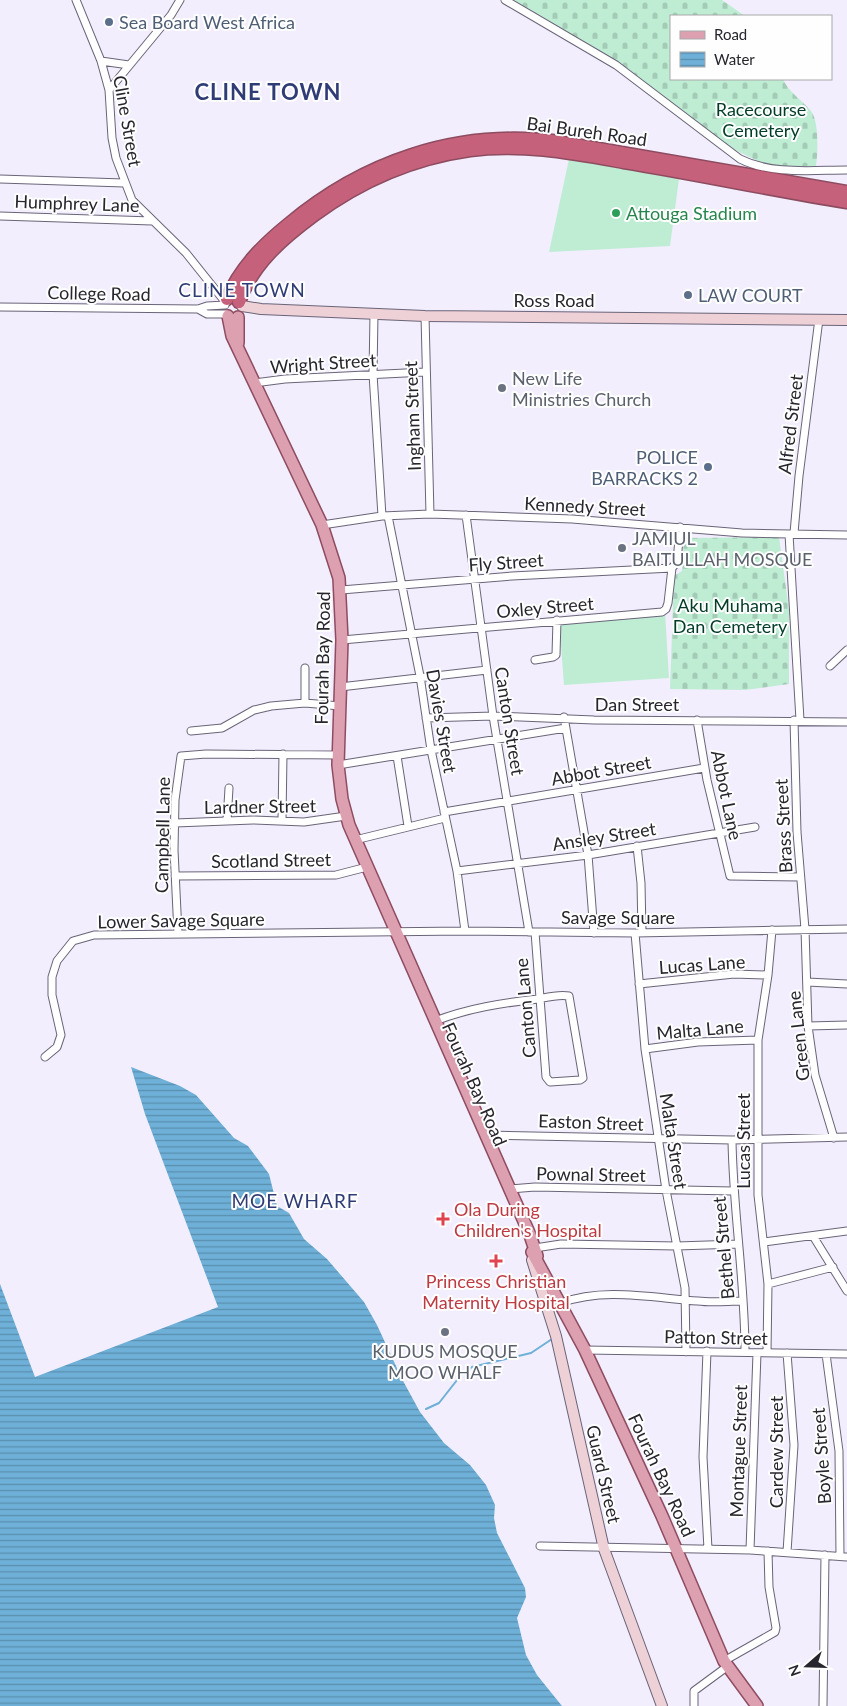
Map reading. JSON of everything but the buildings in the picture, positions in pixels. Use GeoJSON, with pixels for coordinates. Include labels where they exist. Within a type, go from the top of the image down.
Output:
{"type":"FeatureCollection","features":[{"type":"Feature","properties":{"kind":"highway","name":"Bai Bureh Road"},"geometry":{"type":"LineString","coordinates":[[233,308],[238,276],[256,254],[278,233],[329,193],[363,174],[394,160],[442,146],[491,139],[531,138],[847,192]]}},
{"type":"Feature","properties":{"kind":"highway"},"geometry":{"type":"LineString","coordinates":[[233,308],[263,260],[295,230],[331,203],[366,182],[397,169],[462,151],[547,149],[847,202]]}},
{"type":"Feature","properties":{"kind":"main road","name":"Ross Road"},"geometry":{"type":"LineString","coordinates":[[233,308],[425,316],[847,320]]}},
{"type":"Feature","properties":{"kind":"main road","name":"Fourah Bay Road"},"geometry":{"type":"LineString","coordinates":[[233,308],[232,336],[322,525],[342,590],[338,760],[346,816],[408,970],[534,1251],[585,1350],[726,1663],[757,1706]]}},
{"type":"Feature","properties":{"kind":"main road","name":"Fourah Bay Road"},"geometry":{"type":"LineString","coordinates":[[408,970],[435,1021],[442,1045],[510,1189],[534,1251]]}},
{"type":"Feature","properties":{"kind":"main road","name":"Guard Street"},"geometry":{"type":"LineString","coordinates":[[534,1251],[556,1336],[604,1549],[662,1706]]}},
{"type":"Feature","properties":{"kind":"street","name":"Cline Street"},"geometry":{"type":"LineString","coordinates":[[76,0],[101,61],[109,90],[112,138],[124,183],[132,200],[186,252],[233,308]]}},
{"type":"Feature","properties":{"kind":"street"},"geometry":{"type":"LineString","coordinates":[[109,90],[171,15],[180,0]]}},
{"type":"Feature","properties":{"kind":"street"},"geometry":{"type":"LineString","coordinates":[[504,0],[616,65],[740,159],[770,169],[847,170]]}},
{"type":"Feature","properties":{"kind":"street"},"geometry":{"type":"LineString","coordinates":[[101,61],[129,65]]}},
{"type":"Feature","properties":{"kind":"street"},"geometry":{"type":"LineString","coordinates":[[0,179],[124,183]]}},
{"type":"Feature","properties":{"kind":"street","name":"Humphrey Lane"},"geometry":{"type":"LineString","coordinates":[[0,216],[152,221]]}},
{"type":"Feature","properties":{"kind":"street","name":"College Road"},"geometry":{"type":"LineString","coordinates":[[0,307],[198,309],[207,306],[233,308]]}},
{"type":"Feature","properties":{"kind":"street","name":"Davies Street"},"geometry":{"type":"LineString","coordinates":[[374,314],[373,374],[385,516],[402,585],[420,676],[431,750],[457,871],[465,931]]}},
{"type":"Feature","properties":{"kind":"street","name":"Ingham Street"},"geometry":{"type":"LineString","coordinates":[[425,316],[430,514]]}},
{"type":"Feature","properties":{"kind":"street","name":"Alfred Street"},"geometry":{"type":"LineString","coordinates":[[792,534],[819,319]]}},
{"type":"Feature","properties":{"kind":"street","name":"Wright Street"},"geometry":{"type":"LineString","coordinates":[[254,384],[274,380],[425,372]]}},
{"type":"Feature","properties":{"kind":"street","name":"Kennedy Street"},"geometry":{"type":"LineString","coordinates":[[322,525],[385,516],[430,514],[572,518],[742,533],[847,534]]}},
{"type":"Feature","properties":{"kind":"street","name":"Canton Street"},"geometry":{"type":"LineString","coordinates":[[466,515],[493,716],[532,932]]}},
{"type":"Feature","properties":{"kind":"street","name":"Oxley Street"},"geometry":{"type":"LineString","coordinates":[[342,640],[662,612],[666,609],[668,603],[672,568],[677,562],[680,527]]}},
{"type":"Feature","properties":{"kind":"street","name":"Brass Street"},"geometry":{"type":"LineString","coordinates":[[792,534],[800,878],[805,929]]}},
{"type":"Feature","properties":{"kind":"street","name":"Fly Street"},"geometry":{"type":"LineString","coordinates":[[342,590],[474,579],[672,568]]}},
{"type":"Feature","properties":{"kind":"street"},"geometry":{"type":"LineString","coordinates":[[535,660],[556,655],[558,649],[557,620]]}},
{"type":"Feature","properties":{"kind":"street"},"geometry":{"type":"LineString","coordinates":[[830,666],[847,650]]}},
{"type":"Feature","properties":{"kind":"street"},"geometry":{"type":"LineString","coordinates":[[305,668],[306,703]]}},
{"type":"Feature","properties":{"kind":"street"},"geometry":{"type":"LineString","coordinates":[[340,687],[420,676],[487,670]]}},
{"type":"Feature","properties":{"kind":"street"},"geometry":{"type":"LineString","coordinates":[[191,731],[222,728],[254,710],[271,706],[306,703],[340,706]]}},
{"type":"Feature","properties":{"kind":"street","name":"Dan Street"},"geometry":{"type":"LineString","coordinates":[[426,718],[493,716],[564,717],[594,720],[797,720],[847,722]]}},
{"type":"Feature","properties":{"kind":"street"},"geometry":{"type":"LineString","coordinates":[[564,717],[588,855],[594,933]]}},
{"type":"Feature","properties":{"kind":"street","name":"Abbot Lane"},"geometry":{"type":"LineString","coordinates":[[697,720],[704,768],[730,876],[800,878]]}},
{"type":"Feature","properties":{"kind":"street"},"geometry":{"type":"LineString","coordinates":[[282,820],[283,754],[338,760],[397,756],[566,728]]}},
{"type":"Feature","properties":{"kind":"street","name":"Campbell Lane"},"geometry":{"type":"LineString","coordinates":[[178,933],[175,823],[178,767],[181,756],[184,754],[283,754]]}},
{"type":"Feature","properties":{"kind":"street"},"geometry":{"type":"LineString","coordinates":[[397,756],[408,826]]}},
{"type":"Feature","properties":{"kind":"street","name":"Abbot Street"},"geometry":{"type":"LineString","coordinates":[[355,840],[444,815],[508,800],[704,768]]}},
{"type":"Feature","properties":{"kind":"street"},"geometry":{"type":"LineString","coordinates":[[227,821],[229,788]]}},
{"type":"Feature","properties":{"kind":"street","name":"Lardner Street"},"geometry":{"type":"LineString","coordinates":[[175,823],[282,820],[304,822],[346,816]]}},
{"type":"Feature","properties":{"kind":"street","name":"Ansley Street"},"geometry":{"type":"LineString","coordinates":[[457,871],[588,855],[755,826]]}},
{"type":"Feature","properties":{"kind":"street","name":"Malta Street"},"geometry":{"type":"LineString","coordinates":[[637,846],[641,883],[638,933],[639,984],[645,1049],[666,1190],[686,1300],[686,1352]]}},
{"type":"Feature","properties":{"kind":"street","name":"Scotland Street"},"geometry":{"type":"LineString","coordinates":[[175,876],[336,875],[367,867]]}},
{"type":"Feature","properties":{"kind":"street","name":"Savage Square"},"geometry":{"type":"LineString","coordinates":[[392,929],[594,933],[847,929]]}},
{"type":"Feature","properties":{"kind":"street","name":"Lower Savage Square"},"geometry":{"type":"LineString","coordinates":[[45,1057],[57,1047],[61,1034],[52,995],[52,977],[57,961],[66,947],[73,941],[109,933],[392,929]]}},
{"type":"Feature","properties":{"kind":"street","name":"Green Lane"},"geometry":{"type":"LineString","coordinates":[[805,929],[808,1026],[815,1075],[834,1138]]}},
{"type":"Feature","properties":{"kind":"street","name":"Lucas Street"},"geometry":{"type":"LineString","coordinates":[[767,1353],[768,1284],[758,1195],[758,1040],[768,975],[772,930]]}},
{"type":"Feature","properties":{"kind":"street","name":"Canton Lane"},"geometry":{"type":"LineString","coordinates":[[532,932],[541,998],[547,1081],[580,1080],[584,1074],[569,996],[541,998]]}},
{"type":"Feature","properties":{"kind":"street","name":"Lucas Lane"},"geometry":{"type":"LineString","coordinates":[[639,984],[725,975],[768,975]]}},
{"type":"Feature","properties":{"kind":"street"},"geometry":{"type":"LineString","coordinates":[[807,982],[847,984]]}},
{"type":"Feature","properties":{"kind":"street"},"geometry":{"type":"LineString","coordinates":[[435,1021],[484,1005],[541,998]]}},
{"type":"Feature","properties":{"kind":"street"},"geometry":{"type":"LineString","coordinates":[[808,1026],[847,1025]]}},
{"type":"Feature","properties":{"kind":"street","name":"Malta Lane"},"geometry":{"type":"LineString","coordinates":[[645,1049],[698,1042],[758,1040]]}},
{"type":"Feature","properties":{"kind":"street","name":"Easton Street"},"geometry":{"type":"LineString","coordinates":[[485,1135],[732,1140],[847,1137]]}},
{"type":"Feature","properties":{"kind":"street","name":"Bethel Street"},"geometry":{"type":"LineString","coordinates":[[732,1140],[733,1191],[743,1301],[745,1352]]}},
{"type":"Feature","properties":{"kind":"street","name":"Pownal Street"},"geometry":{"type":"LineString","coordinates":[[510,1189],[733,1191]]}},
{"type":"Feature","properties":{"kind":"street"},"geometry":{"type":"LineString","coordinates":[[764,1242],[847,1231]]}},
{"type":"Feature","properties":{"kind":"street"},"geometry":{"type":"LineString","coordinates":[[813,1236],[847,1291]]}},
{"type":"Feature","properties":{"kind":"street"},"geometry":{"type":"LineString","coordinates":[[534,1251],[561,1244],[677,1246],[738,1244]]}},
{"type":"Feature","properties":{"kind":"street"},"geometry":{"type":"LineString","coordinates":[[768,1284],[832,1267]]}},
{"type":"Feature","properties":{"kind":"street"},"geometry":{"type":"LineString","coordinates":[[561,1304],[590,1295],[664,1296],[686,1300],[743,1301]]}},
{"type":"Feature","properties":{"kind":"street","name":"Patton Street"},"geometry":{"type":"LineString","coordinates":[[585,1350],[847,1354]]}},
{"type":"Feature","properties":{"kind":"street"},"geometry":{"type":"LineString","coordinates":[[707,1351],[703,1457],[708,1549]]}},
{"type":"Feature","properties":{"kind":"street","name":"Montague Street"},"geometry":{"type":"LineString","coordinates":[[750,1550],[756,1353]]}},
{"type":"Feature","properties":{"kind":"street","name":"Cardew Street"},"geometry":{"type":"LineString","coordinates":[[787,1353],[794,1445],[788,1552]]}},
{"type":"Feature","properties":{"kind":"street","name":"Boyle Street"},"geometry":{"type":"LineString","coordinates":[[826,1354],[839,1450],[844,1557]]}},
{"type":"Feature","properties":{"kind":"street"},"geometry":{"type":"LineString","coordinates":[[540,1546],[604,1549],[750,1550],[844,1557]]}},
{"type":"Feature","properties":{"kind":"street"},"geometry":{"type":"LineString","coordinates":[[694,1706],[694,1691],[726,1663],[775,1632],[768,1587],[768,1551]]}},
{"type":"Feature","properties":{"kind":"street"},"geometry":{"type":"LineString","coordinates":[[823,1706],[825,1555]]}},
{"type":"Feature","properties":{"kind":"green space","name":"Racecourse Cemetery"},"geometry":{"type":"Polygon","coordinates":[[[509,0],[722,0],[744,15],[670,15],[670,80],[784,80],[788,88],[814,116],[817,137],[816,166],[772,168],[733,149],[652,89],[596,51],[509,0]]]}},
{"type":"Feature","properties":{"kind":"green space","name":"Attouga Stadium"},"geometry":{"type":"Polygon","coordinates":[[[569,159],[679,179],[670,246],[549,252],[569,159]]]}},
{"type":"Feature","properties":{"kind":"green space","name":"Aku Muhama Dan Cemetery"},"geometry":{"type":"Polygon","coordinates":[[[779,537],[789,610],[789,684],[745,690],[670,689],[674,576],[682,571],[684,538],[779,537]]]}},
{"type":"Feature","properties":{"kind":"green space"},"geometry":{"type":"Polygon","coordinates":[[[665,612],[669,678],[564,685],[559,619],[665,612]]]}},
{"type":"Feature","properties":{"kind":"water"},"geometry":{"type":"Polygon","coordinates":[[[131,1067],[180,1086],[196,1095],[234,1138],[248,1146],[269,1174],[277,1206],[289,1213],[304,1239],[327,1259],[364,1302],[420,1412],[444,1443],[470,1465],[486,1485],[495,1505],[494,1518],[497,1533],[525,1588],[526,1597],[517,1618],[526,1655],[537,1675],[562,1706],[0,1706],[0,1284],[35,1377],[218,1307],[145,1114],[131,1067]]]}},
{"type":"Feature","properties":{"kind":"waterway"},"geometry":{"type":"LineString","coordinates":[[426,1409],[439,1403],[461,1375],[472,1367],[531,1353],[552,1339]]}},
{"type":"Feature","properties":{"kind":"place","name":"Sea Board West Africa"},"geometry":{"type":"Point","coordinates":[109,22]}},
{"type":"Feature","properties":{"kind":"place","name":"Attouga Stadium"},"geometry":{"type":"Point","coordinates":[616,213]}},
{"type":"Feature","properties":{"kind":"place","name":"LAW COURT"},"geometry":{"type":"Point","coordinates":[688,295]}},
{"type":"Feature","properties":{"kind":"place","name":"New Life Ministries Church"},"geometry":{"type":"Point","coordinates":[502,388]}},
{"type":"Feature","properties":{"kind":"place","name":"POLICE BARRACKS 2"},"geometry":{"type":"Point","coordinates":[708,467]}},
{"type":"Feature","properties":{"kind":"place","name":"JAMIUL BAITULLAH MOSQUE"},"geometry":{"type":"Point","coordinates":[622,548]}},
{"type":"Feature","properties":{"kind":"place","name":"Ola During Children's Hospital"},"geometry":{"type":"Point","coordinates":[443,1219]}},
{"type":"Feature","properties":{"kind":"place","name":"Princess Christian Maternity Hospital"},"geometry":{"type":"Point","coordinates":[496,1261]}},
{"type":"Feature","properties":{"kind":"place","name":"KUDUS MOSQUE MOO WHALF"},"geometry":{"type":"Point","coordinates":[445,1332]}},
{"type":"Feature","properties":{"kind":"district","name":"CLINE TOWN"},"geometry":{"type":"Point","coordinates":[268,91]}},
{"type":"Feature","properties":{"kind":"district","name":"CLINE TOWN"},"geometry":{"type":"Point","coordinates":[242,289]}},
{"type":"Feature","properties":{"kind":"district","name":"MOE WHARF"},"geometry":{"type":"Point","coordinates":[295,1200]}}]}
